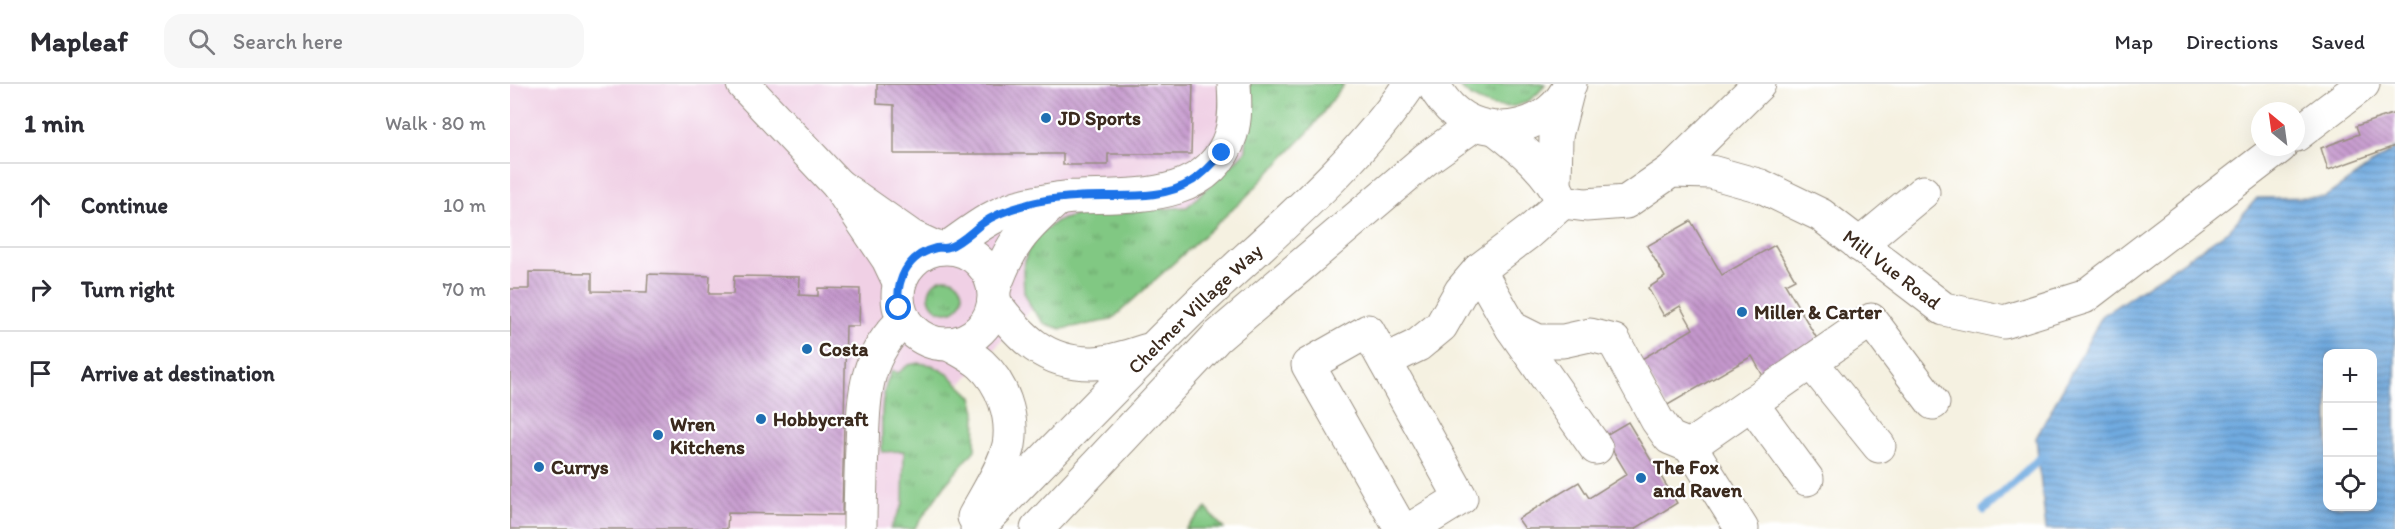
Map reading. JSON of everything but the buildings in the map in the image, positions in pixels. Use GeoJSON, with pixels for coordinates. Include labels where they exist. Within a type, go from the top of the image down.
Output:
{"type":"FeatureCollection","features":[{"type":"Feature","properties":{"kind":"street"},"geometry":{"type":"LineString","coordinates":[[743,84],[838,185],[888,259],[899,282]]}},
{"type":"Feature","properties":{"kind":"street"},"geometry":{"type":"LineString","coordinates":[[1058,200],[1017,237],[1004,260],[984,326],[974,335],[949,344],[923,339],[912,331],[904,320],[897,295],[899,282],[913,260],[943,248],[1001,213],[1027,204],[1075,197],[1144,195],[1190,183],[1208,170],[1222,153],[1232,134],[1235,112],[1234,84]]}},
{"type":"Feature","properties":{"kind":"street","name":"Chelmer Village Way"},"geometry":{"type":"LineString","coordinates":[[977,529],[1152,349],[1338,171],[1386,120],[1410,84]]}},
{"type":"Feature","properties":{"kind":"street"},"geometry":{"type":"LineString","coordinates":[[1433,84],[1442,99],[1456,114],[1485,126],[1522,150],[1559,193],[1586,205],[1626,202],[1671,171],[1759,84]]}},
{"type":"Feature","properties":{"kind":"street"},"geometry":{"type":"LineString","coordinates":[[2305,128],[2363,84]]}},
{"type":"Feature","properties":{"kind":"street"},"geometry":{"type":"LineString","coordinates":[[1385,361],[1418,345],[1441,326],[1461,291],[1479,270],[1528,232],[1559,193],[1556,136],[1569,88]]}},
{"type":"Feature","properties":{"kind":"street","name":"Chelmer Village Way"},"geometry":{"type":"LineString","coordinates":[[1037,529],[1216,338],[1426,159],[1485,126],[1517,127],[1537,120],[1554,108],[1569,88]]}},
{"type":"Feature","properties":{"kind":"street","name":"Mill Vue Road"},"geometry":{"type":"LineString","coordinates":[[1671,171],[1711,172],[1761,186],[1821,215],[1944,309],[2004,322],[2084,297],[2268,156]]}},
{"type":"Feature","properties":{"kind":"street"},"geometry":{"type":"LineString","coordinates":[[838,185],[912,237],[974,256],[990,276],[994,295],[1014,328],[1047,355],[1067,362],[1095,363],[1152,349]]}},
{"type":"Feature","properties":{"kind":"street"},"geometry":{"type":"LineString","coordinates":[[1859,245],[1923,192]]}},
{"type":"Feature","properties":{"kind":"street"},"geometry":{"type":"LineString","coordinates":[[1479,270],[1512,328],[1596,448]]}},
{"type":"Feature","properties":{"kind":"street"},"geometry":{"type":"LineString","coordinates":[[860,529],[864,401],[868,375],[879,350],[890,333],[904,320]]}},
{"type":"Feature","properties":{"kind":"street"},"geometry":{"type":"LineString","coordinates":[[1690,446],[1871,320],[1933,403]]}},
{"type":"Feature","properties":{"kind":"street"},"geometry":{"type":"LineString","coordinates":[[1512,328],[1538,340],[1563,340],[1590,335],[1614,341],[1670,438],[1690,446],[1742,529]]}},
{"type":"Feature","properties":{"kind":"street"},"geometry":{"type":"LineString","coordinates":[[1401,529],[1308,365],[1368,331],[1461,498],[1411,529]]}},
{"type":"Feature","properties":{"kind":"street"},"geometry":{"type":"LineString","coordinates":[[949,344],[980,363],[994,379],[1009,415],[1009,446],[968,529]]}},
{"type":"Feature","properties":{"kind":"street"},"geometry":{"type":"LineString","coordinates":[[1811,362],[1879,446]]}},
{"type":"Feature","properties":{"kind":"street"},"geometry":{"type":"LineString","coordinates":[[1751,403],[1807,479]]}},
{"type":"Feature","properties":{"kind":"shaded area"},"geometry":{"type":"Polygon","coordinates":[[[510,84],[1249,84],[1246,151],[1187,207],[1077,215],[1024,292],[1032,309],[961,384],[948,374],[898,373],[893,370],[885,385],[882,404],[882,452],[904,450],[903,504],[890,529],[510,529],[510,84]]]}},
{"type":"Feature","properties":{"kind":"green space"},"geometry":{"type":"Polygon","coordinates":[[[1249,84],[1344,84],[1311,129],[1245,198],[1111,320],[1062,329],[1045,324],[1032,309],[1024,292],[1023,270],[1027,252],[1039,234],[1057,221],[1077,215],[1187,207],[1246,151],[1249,84]]]}},
{"type":"Feature","properties":{"kind":"green space"},"geometry":{"type":"Polygon","coordinates":[[[1457,84],[1545,84],[1526,102],[1502,107],[1478,100],[1457,84]]]}},
{"type":"Feature","properties":{"kind":"green space"},"geometry":{"type":"Polygon","coordinates":[[[946,278],[958,283],[963,295],[958,307],[946,312],[934,307],[929,295],[934,283],[946,278]]]}},
{"type":"Feature","properties":{"kind":"green space"},"geometry":{"type":"Polygon","coordinates":[[[919,363],[932,365],[948,374],[972,397],[976,411],[975,450],[945,485],[914,529],[890,529],[903,504],[904,451],[882,452],[883,400],[892,370],[898,373],[908,365],[919,363]]]}},
{"type":"Feature","properties":{"kind":"green space"},"geometry":{"type":"Polygon","coordinates":[[[1206,508],[1224,529],[1185,529],[1206,508]]]}},
{"type":"Feature","properties":{"kind":"water"},"geometry":{"type":"Polygon","coordinates":[[[2395,148],[2395,529],[2046,529],[2036,438],[2102,316],[2229,230],[2257,198],[2325,197],[2395,148]]]}},
{"type":"Feature","properties":{"kind":"waterway"},"geometry":{"type":"LineString","coordinates":[[1984,510],[2046,453]]}},
{"type":"Feature","properties":{"kind":"place","name":"JD Sports"},"geometry":{"type":"Point","coordinates":[1046,118]}},
{"type":"Feature","properties":{"kind":"place","name":"Miller & Carter"},"geometry":{"type":"Point","coordinates":[1742,312]}},
{"type":"Feature","properties":{"kind":"place","name":"Costa"},"geometry":{"type":"Point","coordinates":[807,349]}},
{"type":"Feature","properties":{"kind":"place","name":"Hobbycraft"},"geometry":{"type":"Point","coordinates":[761,419]}},
{"type":"Feature","properties":{"kind":"place","name":"Wren Kitchens"},"geometry":{"type":"Point","coordinates":[658,435]}},
{"type":"Feature","properties":{"kind":"place","name":"Currys"},"geometry":{"type":"Point","coordinates":[539,467]}},
{"type":"Feature","properties":{"kind":"place","name":"The Fox and Raven"},"geometry":{"type":"Point","coordinates":[1641,478]}},
{"type":"Feature","properties":{"kind":"route"},"geometry":{"type":"LineString","coordinates":[[899,308],[897,295],[899,282],[913,260],[924,252],[949,247],[1001,213],[1027,204],[1075,197],[1144,195],[1174,189],[1190,183],[1208,170],[1222,153]]}}]}
